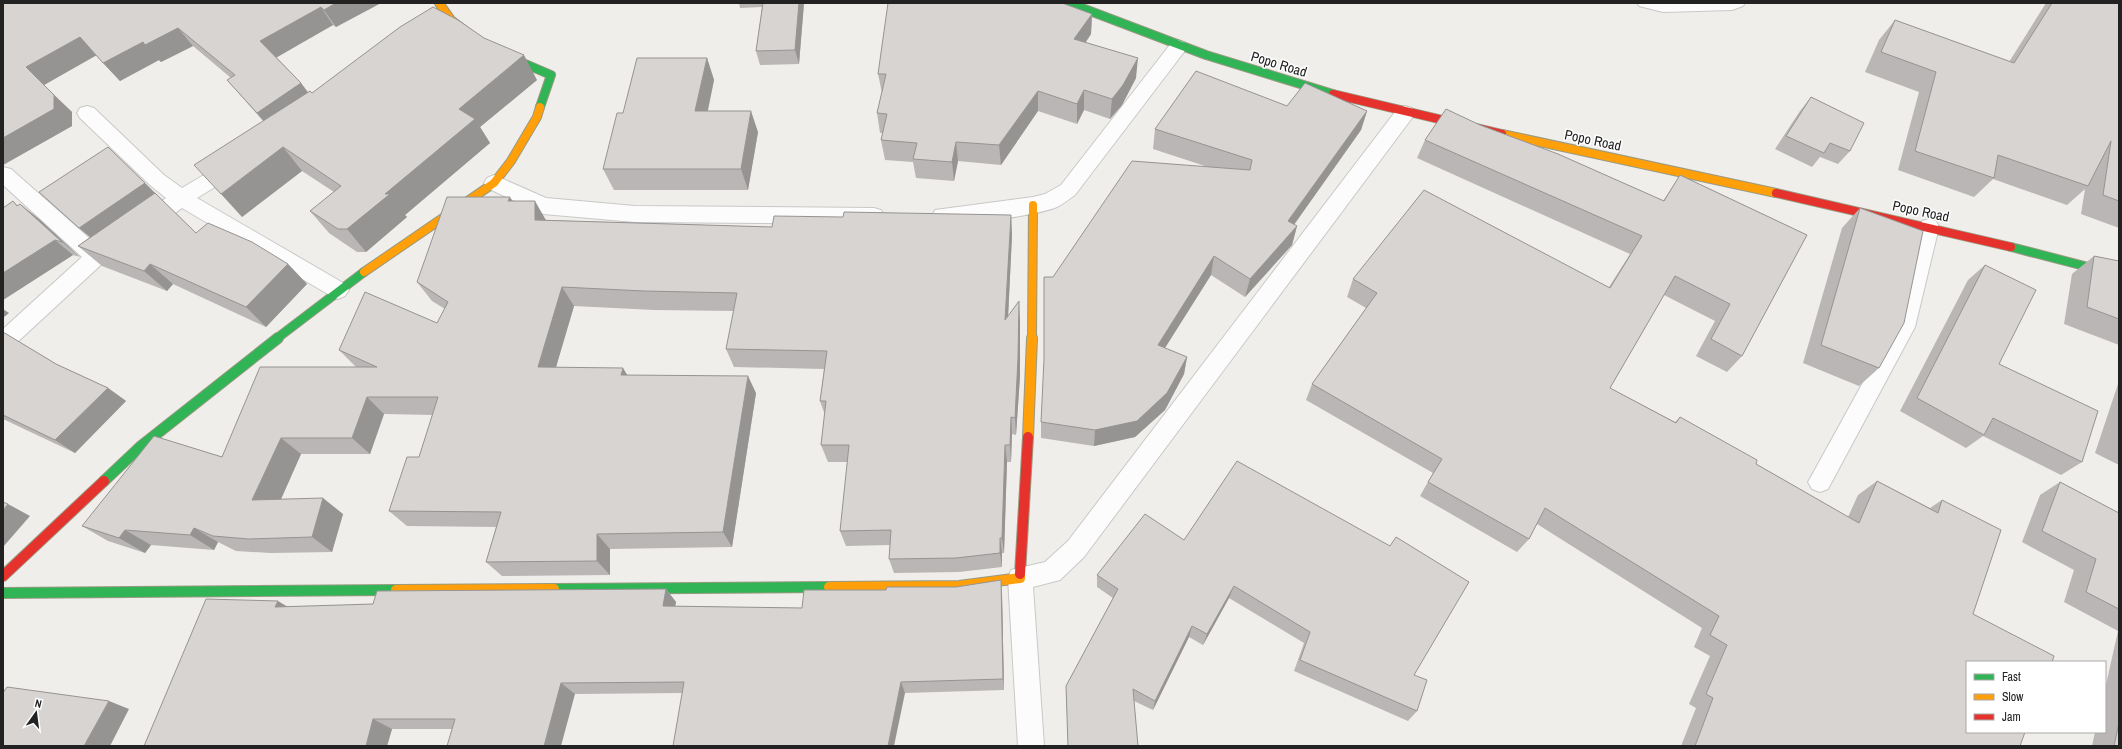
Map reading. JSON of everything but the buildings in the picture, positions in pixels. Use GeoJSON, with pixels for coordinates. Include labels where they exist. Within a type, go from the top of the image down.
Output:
{"type":"FeatureCollection","features":[{"type":"Feature","properties":{"kind":"street"},"geometry":{"type":"LineString","coordinates":[[439,3],[444,24],[474,36]]}},
{"type":"Feature","properties":{"kind":"street","name":"Popo Road"},"geometry":{"type":"LineString","coordinates":[[1069,3],[1178,47],[1287,82],[1405,113],[1929,227],[2020,248],[2119,275]]}},
{"type":"Feature","properties":{"kind":"street"},"geometry":{"type":"LineString","coordinates":[[920,216],[960,216],[1033,206],[1050,202],[1068,190],[1178,47]]}},
{"type":"Feature","properties":{"kind":"street"},"geometry":{"type":"LineString","coordinates":[[3,576],[140,447],[338,290],[494,183],[512,161],[537,117],[551,75],[505,56],[493,48]]}},
{"type":"Feature","properties":{"kind":"street"},"geometry":{"type":"LineString","coordinates":[[87,113],[157,180],[181,198],[338,290]]}},
{"type":"Feature","properties":{"kind":"street"},"geometry":{"type":"LineString","coordinates":[[3,593],[959,586],[1020,578],[1051,572],[1076,549],[1405,113]]}},
{"type":"Feature","properties":{"kind":"street"},"geometry":{"type":"LineString","coordinates":[[3,342],[96,257],[181,198],[249,156]]}},
{"type":"Feature","properties":{"kind":"street"},"geometry":{"type":"LineString","coordinates":[[4,174],[96,257]]}},
{"type":"Feature","properties":{"kind":"street"},"geometry":{"type":"LineString","coordinates":[[494,183],[543,206],[635,214],[889,216]]}},
{"type":"Feature","properties":{"kind":"street"},"geometry":{"type":"LineString","coordinates":[[1032,746],[1020,578],[1032,376],[1033,206]]}},
{"type":"Feature","properties":{"kind":"street"},"geometry":{"type":"LineString","coordinates":[[1820,482],[1904,327],[1929,227]]}},
{"type":"Feature","properties":{"kind":"lane"},"geometry":{"type":"LineString","coordinates":[[1643,3],[1663,8],[1732,6],[1739,3]]}},
{"type":"Feature","properties":{"kind":"traffic: fast"},"geometry":{"type":"LineString","coordinates":[[1069,3],[1206,55],[1333,94]]}},
{"type":"Feature","properties":{"kind":"traffic: fast"},"geometry":{"type":"LineString","coordinates":[[502,54],[551,75],[540,107]]}},
{"type":"Feature","properties":{"kind":"traffic: fast"},"geometry":{"type":"LineString","coordinates":[[2011,247],[2119,275]]}},
{"type":"Feature","properties":{"kind":"traffic: fast"},"geometry":{"type":"LineString","coordinates":[[104,481],[140,447],[338,290],[364,272]]}},
{"type":"Feature","properties":{"kind":"traffic: fast"},"geometry":{"type":"LineString","coordinates":[[554,589],[829,587]]}},
{"type":"Feature","properties":{"kind":"traffic: fast"},"geometry":{"type":"LineString","coordinates":[[3,593],[396,590]]}},
{"type":"Feature","properties":{"kind":"traffic: slow"},"geometry":{"type":"LineString","coordinates":[[439,3],[451,20],[468,33]]}},
{"type":"Feature","properties":{"kind":"traffic: slow"},"geometry":{"type":"LineString","coordinates":[[364,272],[494,183],[511,161],[537,117],[540,107]]}},
{"type":"Feature","properties":{"kind":"traffic: slow"},"geometry":{"type":"LineString","coordinates":[[1502,134],[1776,193]]}},
{"type":"Feature","properties":{"kind":"traffic: slow"},"geometry":{"type":"LineString","coordinates":[[1028,437],[1032,376],[1033,205]]}},
{"type":"Feature","properties":{"kind":"traffic: slow"},"geometry":{"type":"LineString","coordinates":[[829,587],[959,586],[1020,578],[1020,574]]}},
{"type":"Feature","properties":{"kind":"traffic: slow"},"geometry":{"type":"LineString","coordinates":[[396,590],[554,589]]}},
{"type":"Feature","properties":{"kind":"traffic: jam"},"geometry":{"type":"LineString","coordinates":[[1333,94],[1502,134]]}},
{"type":"Feature","properties":{"kind":"traffic: jam"},"geometry":{"type":"LineString","coordinates":[[1776,193],[2011,247]]}},
{"type":"Feature","properties":{"kind":"traffic: jam"},"geometry":{"type":"LineString","coordinates":[[1020,574],[1028,437]]}},
{"type":"Feature","properties":{"kind":"traffic: jam"},"geometry":{"type":"LineString","coordinates":[[3,576],[104,481]]}}]}
